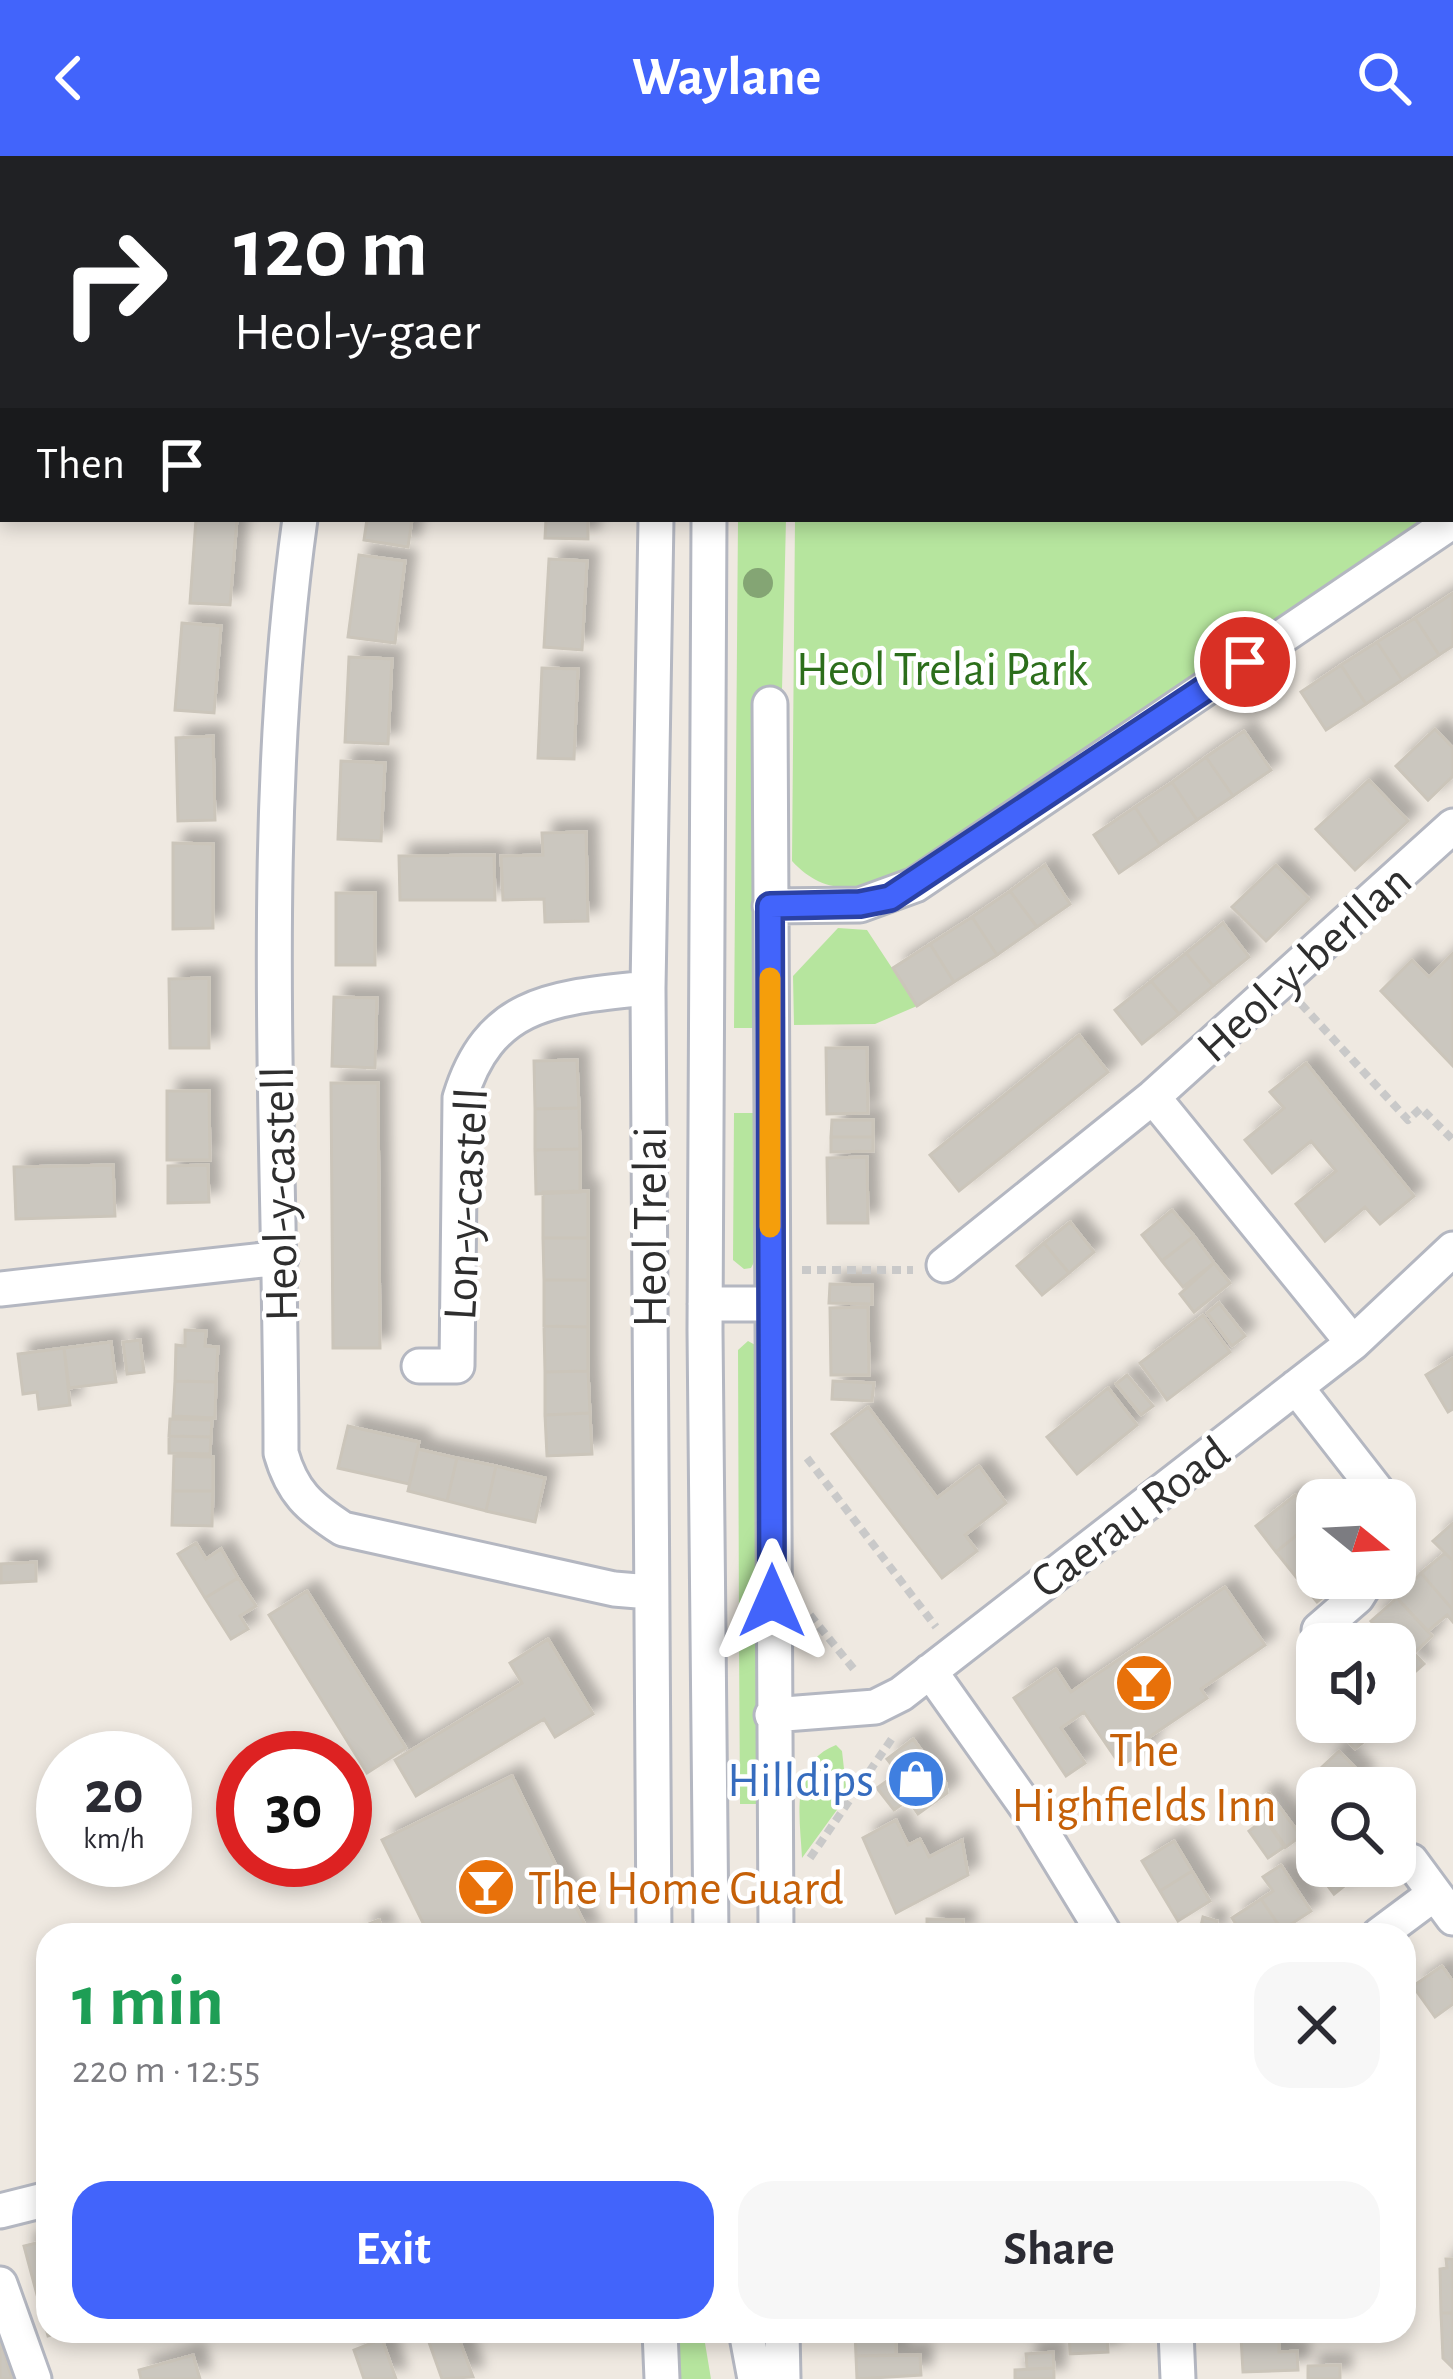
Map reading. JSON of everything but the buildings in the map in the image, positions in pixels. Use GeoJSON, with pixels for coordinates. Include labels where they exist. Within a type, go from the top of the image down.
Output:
{"type":"FeatureCollection","features":[{"type":"Feature","properties":{"kind":"street","name":"Heol-y-castell"},"geometry":{"type":"LineString","coordinates":[[300,522],[283,640],[275,821],[281,1453],[290,1482],[306,1506],[344,1529],[614,1589],[650,1592]]}},
{"type":"Feature","properties":{"kind":"street","name":"Heol Trelai"},"geometry":{"type":"LineString","coordinates":[[654,1923],[648,988],[656,522]]}},
{"type":"Feature","properties":{"kind":"street","name":"Heol Trelai"},"geometry":{"type":"LineString","coordinates":[[709,522],[705,1304],[711,1923]]}},
{"type":"Feature","properties":{"kind":"street"},"geometry":{"type":"LineString","coordinates":[[770,906],[860,904],[915,884],[1452,522]]}},
{"type":"Feature","properties":{"kind":"street"},"geometry":{"type":"LineString","coordinates":[[770,704],[776,1923]]}},
{"type":"Feature","properties":{"kind":"street","name":"Heol-y-berllan"},"geometry":{"type":"LineString","coordinates":[[944,1265],[1154,1097],[1453,826]]}},
{"type":"Feature","properties":{"kind":"street","name":"Lon-y-castell"},"geometry":{"type":"LineString","coordinates":[[419,1366],[457,1366],[460,1098],[470,1064],[490,1032],[529,1009],[568,996],[648,988]]}},
{"type":"Feature","properties":{"kind":"street","name":"Heol-y-berllan"},"geometry":{"type":"LineString","coordinates":[[1154,1097],[1354,1342]]}},
{"type":"Feature","properties":{"kind":"street","name":"Caerau Road"},"geometry":{"type":"LineString","coordinates":[[772,1715],[865,1707],[901,1694],[1354,1342],[1453,1249]]}},
{"type":"Feature","properties":{"kind":"street"},"geometry":{"type":"LineString","coordinates":[[0,1288],[281,1258]]}},
{"type":"Feature","properties":{"kind":"street","name":"Heol Trelai"},"geometry":{"type":"LineString","coordinates":[[705,1304],[771,1287]]}},
{"type":"Feature","properties":{"kind":"street"},"geometry":{"type":"LineString","coordinates":[[1296,1387],[1368,1479]]}},
{"type":"Feature","properties":{"kind":"street"},"geometry":{"type":"LineString","coordinates":[[1327,1623],[1356,1599]]}},
{"type":"Feature","properties":{"kind":"street"},"geometry":{"type":"LineString","coordinates":[[942,1660],[1098,1923]]}},
{"type":"Feature","properties":{"kind":"street"},"geometry":{"type":"LineString","coordinates":[[1405,1923],[1443,1906],[1416,1867]]}},
{"type":"Feature","properties":{"kind":"street"},"geometry":{"type":"LineString","coordinates":[[0,2211],[36,2202]]}},
{"type":"Feature","properties":{"kind":"street"},"geometry":{"type":"LineString","coordinates":[[0,2284],[34,2379]]}},
{"type":"Feature","properties":{"kind":"street"},"geometry":{"type":"LineString","coordinates":[[660,2343],[662,2379]]}},
{"type":"Feature","properties":{"kind":"street"},"geometry":{"type":"LineString","coordinates":[[748,2343],[755,2379]]}},
{"type":"Feature","properties":{"kind":"street"},"geometry":{"type":"LineString","coordinates":[[782,2343],[783,2379]]}},
{"type":"Feature","properties":{"kind":"street"},"geometry":{"type":"LineString","coordinates":[[1176,2343],[1178,2379]]}},
{"type":"Feature","properties":{"kind":"path"},"geometry":{"type":"LineString","coordinates":[[1281,982],[1408,1120],[1421,1108],[1453,1140]]}},
{"type":"Feature","properties":{"kind":"path"},"geometry":{"type":"LineString","coordinates":[[771,1287],[944,1265]]}},
{"type":"Feature","properties":{"kind":"path"},"geometry":{"type":"LineString","coordinates":[[772,1423],[803,1453],[942,1660]]}},
{"type":"Feature","properties":{"kind":"path"},"geometry":{"type":"LineString","coordinates":[[772,1601],[799,1602],[862,1678],[865,1707]]}},
{"type":"Feature","properties":{"kind":"path"},"geometry":{"type":"LineString","coordinates":[[776,1884],[806,1864],[900,1726],[901,1694]]}},
{"type":"Feature","properties":{"kind":"green space"},"geometry":{"type":"Polygon","coordinates":[[[738,522],[786,522],[782,690],[755,692],[756,1028],[734,1028],[738,522]]]}},
{"type":"Feature","properties":{"kind":"green space","name":"Heol Trelai Park"},"geometry":{"type":"Polygon","coordinates":[[[795,522],[1424,522],[919,862],[870,885],[838,887],[822,883],[792,861],[795,522]]]}},
{"type":"Feature","properties":{"kind":"green space"},"geometry":{"type":"Polygon","coordinates":[[[838,928],[867,930],[917,1006],[875,1024],[794,1025],[793,976],[838,928]]]}},
{"type":"Feature","properties":{"kind":"green space"},"geometry":{"type":"Polygon","coordinates":[[[734,1113],[756,1113],[757,1256],[751,1268],[744,1269],[733,1260],[734,1113]]]}},
{"type":"Feature","properties":{"kind":"green space"},"geometry":{"type":"Polygon","coordinates":[[[748,1341],[757,1346],[759,1624],[739,1625],[738,1350],[748,1341]]]}},
{"type":"Feature","properties":{"kind":"green space"},"geometry":{"type":"Polygon","coordinates":[[[739,1638],[759,1638],[762,1804],[740,1804],[739,1638]]]}},
{"type":"Feature","properties":{"kind":"green space"},"geometry":{"type":"Polygon","coordinates":[[[836,1745],[842,1751],[847,1796],[802,1858],[799,1809],[804,1778],[821,1753],[836,1745]]]}},
{"type":"Feature","properties":{"kind":"green space"},"geometry":{"type":"Polygon","coordinates":[[[678,2343],[705,2343],[711,2379],[679,2379],[678,2343]]]}},
{"type":"Feature","properties":{"kind":"slow traffic"},"geometry":{"type":"LineString","coordinates":[[770,978],[770,1227]]}},
{"type":"Feature","properties":{"kind":"place","name":"The Highfields Inn"},"geometry":{"type":"Point","coordinates":[1144,1683]}},
{"type":"Feature","properties":{"kind":"place","name":"Hilldips"},"geometry":{"type":"Point","coordinates":[916,1779]}},
{"type":"Feature","properties":{"kind":"place","name":"The Home Guard"},"geometry":{"type":"Point","coordinates":[486,1887]}},
{"type":"Feature","properties":{"kind":"route"},"geometry":{"type":"LineString","coordinates":[[772,1601],[770,906],[860,904],[890,898],[1245,662]]}}]}
